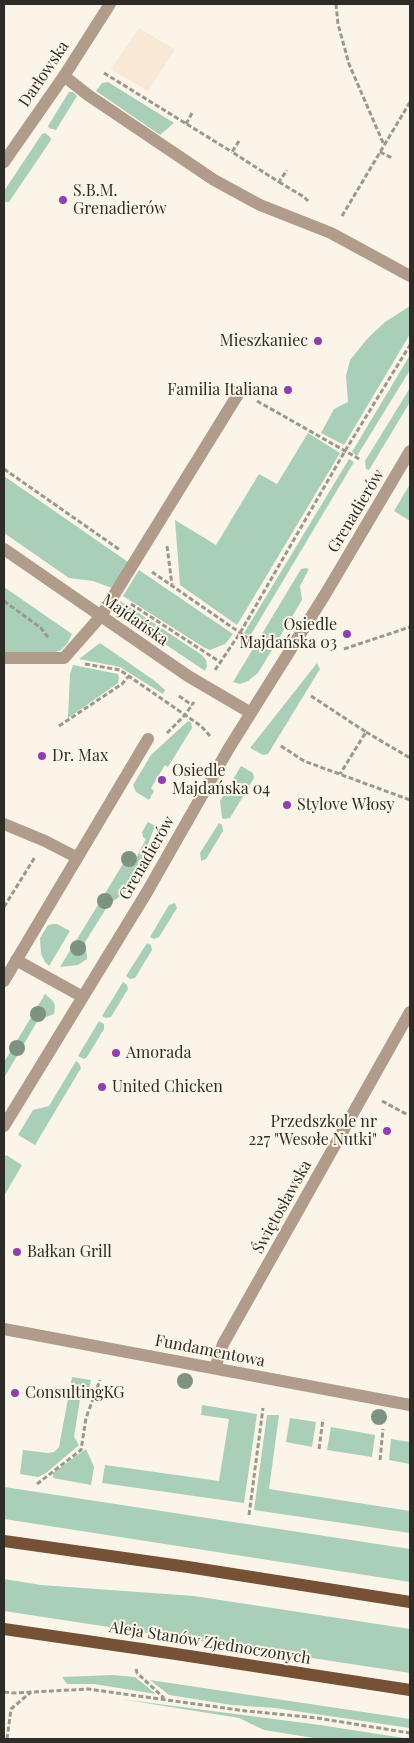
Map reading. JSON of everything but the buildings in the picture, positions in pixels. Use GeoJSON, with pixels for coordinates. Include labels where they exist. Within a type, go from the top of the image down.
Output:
{"type":"FeatureCollection","features":[{"type":"Feature","properties":{"kind":"main road"},"geometry":{"type":"LineString","coordinates":[[4,1542],[188,1567],[410,1602]]}},
{"type":"Feature","properties":{"kind":"main road","name":"Aleja Stanów Zjednoczonych"},"geometry":{"type":"LineString","coordinates":[[4,1629],[410,1690]]}},
{"type":"Feature","properties":{"kind":"street","name":"Darłowska"},"geometry":{"type":"LineString","coordinates":[[4,162],[8,147],[64,76],[110,4]]}},
{"type":"Feature","properties":{"kind":"street"},"geometry":{"type":"LineString","coordinates":[[64,76],[88,95],[214,180],[260,205],[331,233],[410,276]]}},
{"type":"Feature","properties":{"kind":"street"},"geometry":{"type":"LineString","coordinates":[[4,658],[64,658],[101,616],[116,594],[240,391]]}},
{"type":"Feature","properties":{"kind":"street","name":"Grenadierów"},"geometry":{"type":"LineString","coordinates":[[4,1126],[147,892],[229,748],[326,593],[410,451]]}},
{"type":"Feature","properties":{"kind":"street","name":"Majdańska"},"geometry":{"type":"LineString","coordinates":[[4,549],[204,686],[251,714]]}},
{"type":"Feature","properties":{"kind":"street"},"geometry":{"type":"LineString","coordinates":[[4,980],[148,739]]}},
{"type":"Feature","properties":{"kind":"street"},"geometry":{"type":"LineString","coordinates":[[4,824],[45,841],[76,857]]}},
{"type":"Feature","properties":{"kind":"street"},"geometry":{"type":"LineString","coordinates":[[16,960],[83,997]]}},
{"type":"Feature","properties":{"kind":"street","name":"Świętosławska"},"geometry":{"type":"LineString","coordinates":[[215,1368],[223,1344],[410,1012]]}},
{"type":"Feature","properties":{"kind":"street","name":"Fundamentowa"},"geometry":{"type":"LineString","coordinates":[[4,1328],[410,1405]]}},
{"type":"Feature","properties":{"kind":"path"},"geometry":{"type":"LineString","coordinates":[[336,4],[338,24],[347,57],[384,146]]}},
{"type":"Feature","properties":{"kind":"path"},"geometry":{"type":"LineString","coordinates":[[104,73],[304,197],[309,203]]}},
{"type":"Feature","properties":{"kind":"path"},"geometry":{"type":"LineString","coordinates":[[338,222],[410,104]]}},
{"type":"Feature","properties":{"kind":"path"},"geometry":{"type":"LineString","coordinates":[[186,124],[192,113]]}},
{"type":"Feature","properties":{"kind":"path"},"geometry":{"type":"LineString","coordinates":[[232,152],[239,141]]}},
{"type":"Feature","properties":{"kind":"path"},"geometry":{"type":"LineString","coordinates":[[380,152],[392,158]]}},
{"type":"Feature","properties":{"kind":"path"},"geometry":{"type":"LineString","coordinates":[[280,182],[287,170]]}},
{"type":"Feature","properties":{"kind":"path"},"geometry":{"type":"LineString","coordinates":[[148,739],[165,735],[185,715],[240,633],[345,451],[410,345]]}},
{"type":"Feature","properties":{"kind":"path"},"geometry":{"type":"LineString","coordinates":[[240,391],[361,460]]}},
{"type":"Feature","properties":{"kind":"path"},"geometry":{"type":"LineString","coordinates":[[164,515],[172,585]]}},
{"type":"Feature","properties":{"kind":"path"},"geometry":{"type":"LineString","coordinates":[[116,594],[220,662]]}},
{"type":"Feature","properties":{"kind":"path"},"geometry":{"type":"LineString","coordinates":[[4,602],[41,628],[64,658],[78,663],[120,670],[201,726],[210,736]]}},
{"type":"Feature","properties":{"kind":"path"},"geometry":{"type":"LineString","coordinates":[[344,649],[410,627]]}},
{"type":"Feature","properties":{"kind":"path"},"geometry":{"type":"LineString","coordinates":[[59,726],[122,684],[128,676]]}},
{"type":"Feature","properties":{"kind":"path"},"geometry":{"type":"LineString","coordinates":[[311,696],[410,758]]}},
{"type":"Feature","properties":{"kind":"path"},"geometry":{"type":"LineString","coordinates":[[340,774],[366,732]]}},
{"type":"Feature","properties":{"kind":"path"},"geometry":{"type":"LineString","coordinates":[[281,746],[304,761],[410,800]]}},
{"type":"Feature","properties":{"kind":"path"},"geometry":{"type":"LineString","coordinates":[[4,907],[45,841]]}},
{"type":"Feature","properties":{"kind":"path"},"geometry":{"type":"LineString","coordinates":[[381,1100],[408,1115]]}},
{"type":"Feature","properties":{"kind":"path"},"geometry":{"type":"LineString","coordinates":[[37,1484],[81,1450],[86,1418],[100,1380]]}},
{"type":"Feature","properties":{"kind":"path"},"geometry":{"type":"LineString","coordinates":[[249,1515],[263,1408]]}},
{"type":"Feature","properties":{"kind":"path"},"geometry":{"type":"LineString","coordinates":[[319,1449],[323,1419]]}},
{"type":"Feature","properties":{"kind":"path"},"geometry":{"type":"LineString","coordinates":[[380,1460],[383,1429]]}},
{"type":"Feature","properties":{"kind":"path"},"geometry":{"type":"LineString","coordinates":[[128,1647],[138,1673],[165,1699]]}},
{"type":"Feature","properties":{"kind":"path"},"geometry":{"type":"LineString","coordinates":[[4,1692],[88,1689],[246,1711],[317,1718],[410,1733]]}},
{"type":"Feature","properties":{"kind":"path"},"geometry":{"type":"LineString","coordinates":[[7,1739],[11,1709],[31,1692]]}},
{"type":"Feature","properties":{"kind":"shaded area"},"geometry":{"type":"Polygon","coordinates":[[[139,28],[175,50],[148,91],[111,69],[139,28]]]}},
{"type":"Feature","properties":{"kind":"green space"},"geometry":{"type":"Polygon","coordinates":[[[108,82],[174,123],[160,135],[96,91],[102,83],[108,82]]]}},
{"type":"Feature","properties":{"kind":"green space"},"geometry":{"type":"Polygon","coordinates":[[[69,92],[73,92],[77,96],[56,130],[49,128],[48,126],[69,92]]]}},
{"type":"Feature","properties":{"kind":"green space"},"geometry":{"type":"Polygon","coordinates":[[[45,133],[51,140],[9,202],[6,202],[4,200],[4,191],[42,134],[45,133]]]}},
{"type":"Feature","properties":{"kind":"green space"},"geometry":{"type":"Polygon","coordinates":[[[410,306],[410,334],[344,445],[321,433],[334,409],[348,402],[346,376],[350,360],[368,338],[385,322],[410,306]]]}},
{"type":"Feature","properties":{"kind":"green space"},"geometry":{"type":"Polygon","coordinates":[[[410,355],[410,370],[357,456],[352,452],[410,355]]]}},
{"type":"Feature","properties":{"kind":"green space"},"geometry":{"type":"Polygon","coordinates":[[[410,388],[410,402],[369,470],[366,469],[365,461],[410,388]]]}},
{"type":"Feature","properties":{"kind":"green space"},"geometry":{"type":"Polygon","coordinates":[[[308,433],[340,453],[237,625],[180,585],[175,520],[216,545],[259,474],[277,484],[308,433]]]}},
{"type":"Feature","properties":{"kind":"green space"},"geometry":{"type":"Polygon","coordinates":[[[349,459],[354,462],[250,636],[244,633],[349,459]]]}},
{"type":"Feature","properties":{"kind":"green space"},"geometry":{"type":"Polygon","coordinates":[[[4,476],[128,562],[112,588],[93,581],[69,578],[4,533],[4,476]]]}},
{"type":"Feature","properties":{"kind":"green space"},"geometry":{"type":"Polygon","coordinates":[[[410,484],[410,521],[394,511],[410,484]]]}},
{"type":"Feature","properties":{"kind":"green space"},"geometry":{"type":"Polygon","coordinates":[[[301,569],[309,569],[300,586],[302,600],[258,673],[248,681],[240,684],[233,682],[301,569]]]}},
{"type":"Feature","properties":{"kind":"green space"},"geometry":{"type":"Polygon","coordinates":[[[139,570],[233,634],[225,644],[210,650],[123,596],[139,570]]]}},
{"type":"Feature","properties":{"kind":"green space"},"geometry":{"type":"Polygon","coordinates":[[[4,587],[72,634],[67,644],[61,650],[53,653],[4,652],[4,587]]]}},
{"type":"Feature","properties":{"kind":"green space"},"geometry":{"type":"Polygon","coordinates":[[[120,601],[202,655],[206,660],[207,666],[205,671],[119,613],[120,601]]]}},
{"type":"Feature","properties":{"kind":"green space"},"geometry":{"type":"Polygon","coordinates":[[[100,643],[155,681],[165,690],[163,694],[120,667],[79,659],[100,643]]]}},
{"type":"Feature","properties":{"kind":"green space"},"geometry":{"type":"Polygon","coordinates":[[[317,663],[320,669],[268,754],[263,755],[250,748],[317,663]]]}},
{"type":"Feature","properties":{"kind":"green space"},"geometry":{"type":"Polygon","coordinates":[[[73,665],[118,674],[119,678],[118,683],[68,718],[70,674],[73,665]]]}},
{"type":"Feature","properties":{"kind":"green space"},"geometry":{"type":"Polygon","coordinates":[[[188,721],[191,722],[192,728],[168,767],[165,765],[151,788],[154,791],[149,800],[136,792],[133,785],[151,755],[188,721]]]}},
{"type":"Feature","properties":{"kind":"green space"},"geometry":{"type":"Polygon","coordinates":[[[241,766],[253,773],[254,778],[230,818],[224,819],[222,818],[220,801],[241,766]]]}},
{"type":"Feature","properties":{"kind":"green space"},"geometry":{"type":"Polygon","coordinates":[[[148,822],[155,826],[136,875],[125,893],[109,904],[85,942],[87,959],[78,965],[60,967],[129,854],[136,858],[146,839],[143,837],[142,832],[148,822]]]}},
{"type":"Feature","properties":{"kind":"green space"},"geometry":{"type":"Polygon","coordinates":[[[219,823],[222,825],[223,831],[206,859],[201,861],[200,853],[219,823]]]}},
{"type":"Feature","properties":{"kind":"green space"},"geometry":{"type":"Polygon","coordinates":[[[175,903],[177,908],[159,937],[154,939],[150,937],[169,905],[175,903]]]}},
{"type":"Feature","properties":{"kind":"green space"},"geometry":{"type":"Polygon","coordinates":[[[57,924],[70,931],[49,966],[41,954],[40,938],[48,925],[57,924]]]}},
{"type":"Feature","properties":{"kind":"green space"},"geometry":{"type":"Polygon","coordinates":[[[147,943],[151,945],[152,950],[135,978],[130,979],[126,976],[147,943]]]}},
{"type":"Feature","properties":{"kind":"green space"},"geometry":{"type":"Polygon","coordinates":[[[123,982],[127,985],[128,989],[111,1017],[106,1018],[102,1016],[123,982]]]}},
{"type":"Feature","properties":{"kind":"green space"},"geometry":{"type":"Polygon","coordinates":[[[45,994],[53,1001],[55,1006],[54,1014],[38,1020],[4,1078],[4,1062],[45,994]]]}},
{"type":"Feature","properties":{"kind":"green space"},"geometry":{"type":"Polygon","coordinates":[[[99,1021],[104,1024],[104,1029],[84,1059],[78,1056],[99,1021]]]}},
{"type":"Feature","properties":{"kind":"green space"},"geometry":{"type":"Polygon","coordinates":[[[76,1061],[81,1068],[35,1145],[18,1135],[33,1110],[49,1106],[76,1061]]]}},
{"type":"Feature","properties":{"kind":"green space"},"geometry":{"type":"Polygon","coordinates":[[[6,1155],[22,1165],[4,1196],[4,1159],[6,1155]]]}},
{"type":"Feature","properties":{"kind":"green space"},"geometry":{"type":"Polygon","coordinates":[[[72,1377],[91,1380],[87,1400],[80,1399],[74,1437],[79,1445],[46,1473],[38,1477],[20,1474],[23,1450],[48,1453],[54,1452],[59,1447],[72,1377]]]}},
{"type":"Feature","properties":{"kind":"green space"},"geometry":{"type":"Polygon","coordinates":[[[202,1405],[257,1414],[244,1503],[102,1483],[105,1465],[219,1481],[229,1419],[201,1415],[202,1405]]]}},
{"type":"Feature","properties":{"kind":"green space"},"geometry":{"type":"Polygon","coordinates":[[[267,1415],[279,1415],[269,1489],[410,1511],[410,1533],[254,1510],[267,1415]]]}},
{"type":"Feature","properties":{"kind":"green space"},"geometry":{"type":"Polygon","coordinates":[[[290,1418],[316,1422],[312,1447],[286,1442],[290,1418]]]}},
{"type":"Feature","properties":{"kind":"green space"},"geometry":{"type":"Polygon","coordinates":[[[331,1427],[375,1435],[372,1457],[327,1450],[331,1427]]]}},
{"type":"Feature","properties":{"kind":"green space"},"geometry":{"type":"Polygon","coordinates":[[[391,1439],[410,1442],[410,1464],[389,1460],[391,1439]]]}},
{"type":"Feature","properties":{"kind":"green space"},"geometry":{"type":"Polygon","coordinates":[[[86,1449],[94,1467],[91,1485],[53,1478],[53,1473],[86,1449]]]}},
{"type":"Feature","properties":{"kind":"green space"},"geometry":{"type":"Polygon","coordinates":[[[4,1487],[410,1549],[410,1582],[4,1519],[4,1487]]]}},
{"type":"Feature","properties":{"kind":"green space"},"geometry":{"type":"Polygon","coordinates":[[[4,1579],[41,1585],[194,1596],[410,1629],[410,1673],[4,1611],[4,1579]]]}},
{"type":"Feature","properties":{"kind":"green space"},"geometry":{"type":"Polygon","coordinates":[[[113,1675],[135,1677],[156,1694],[94,1684],[67,1684],[62,1677],[113,1675]]]}},
{"type":"Feature","properties":{"kind":"green space"},"geometry":{"type":"Polygon","coordinates":[[[150,1680],[410,1719],[410,1728],[275,1708],[232,1705],[169,1695],[150,1680]]]}},
{"type":"Feature","properties":{"kind":"green space"},"geometry":{"type":"Polygon","coordinates":[[[120,1699],[320,1725],[410,1739],[320,1739],[264,1730],[239,1718],[120,1699]]]}},
{"type":"Feature","properties":{"kind":"place","name":"S.B.M. Grenadierów"},"geometry":{"type":"Point","coordinates":[63,200]}},
{"type":"Feature","properties":{"kind":"place","name":"Mieszkaniec"},"geometry":{"type":"Point","coordinates":[318,341]}},
{"type":"Feature","properties":{"kind":"place","name":"Familia Italiana"},"geometry":{"type":"Point","coordinates":[288,390]}},
{"type":"Feature","properties":{"kind":"place","name":"Osiedle Majdańska 03"},"geometry":{"type":"Point","coordinates":[347,634]}},
{"type":"Feature","properties":{"kind":"place","name":"Dr. Max"},"geometry":{"type":"Point","coordinates":[42,756]}},
{"type":"Feature","properties":{"kind":"place","name":"Osiedle Majdańska 04"},"geometry":{"type":"Point","coordinates":[162,780]}},
{"type":"Feature","properties":{"kind":"place","name":"Stylove Włosy"},"geometry":{"type":"Point","coordinates":[287,805]}},
{"type":"Feature","properties":{"kind":"place","name":"Amorada"},"geometry":{"type":"Point","coordinates":[116,1053]}},
{"type":"Feature","properties":{"kind":"place","name":"United Chicken"},"geometry":{"type":"Point","coordinates":[102,1087]}},
{"type":"Feature","properties":{"kind":"place","name":"Przedszkole nr 227 \"Wesołe Nutki\""},"geometry":{"type":"Point","coordinates":[387,1131]}},
{"type":"Feature","properties":{"kind":"place","name":"Bałkan Grill"},"geometry":{"type":"Point","coordinates":[17,1252]}},
{"type":"Feature","properties":{"kind":"place","name":"ConsultingKG"},"geometry":{"type":"Point","coordinates":[15,1393]}}]}
